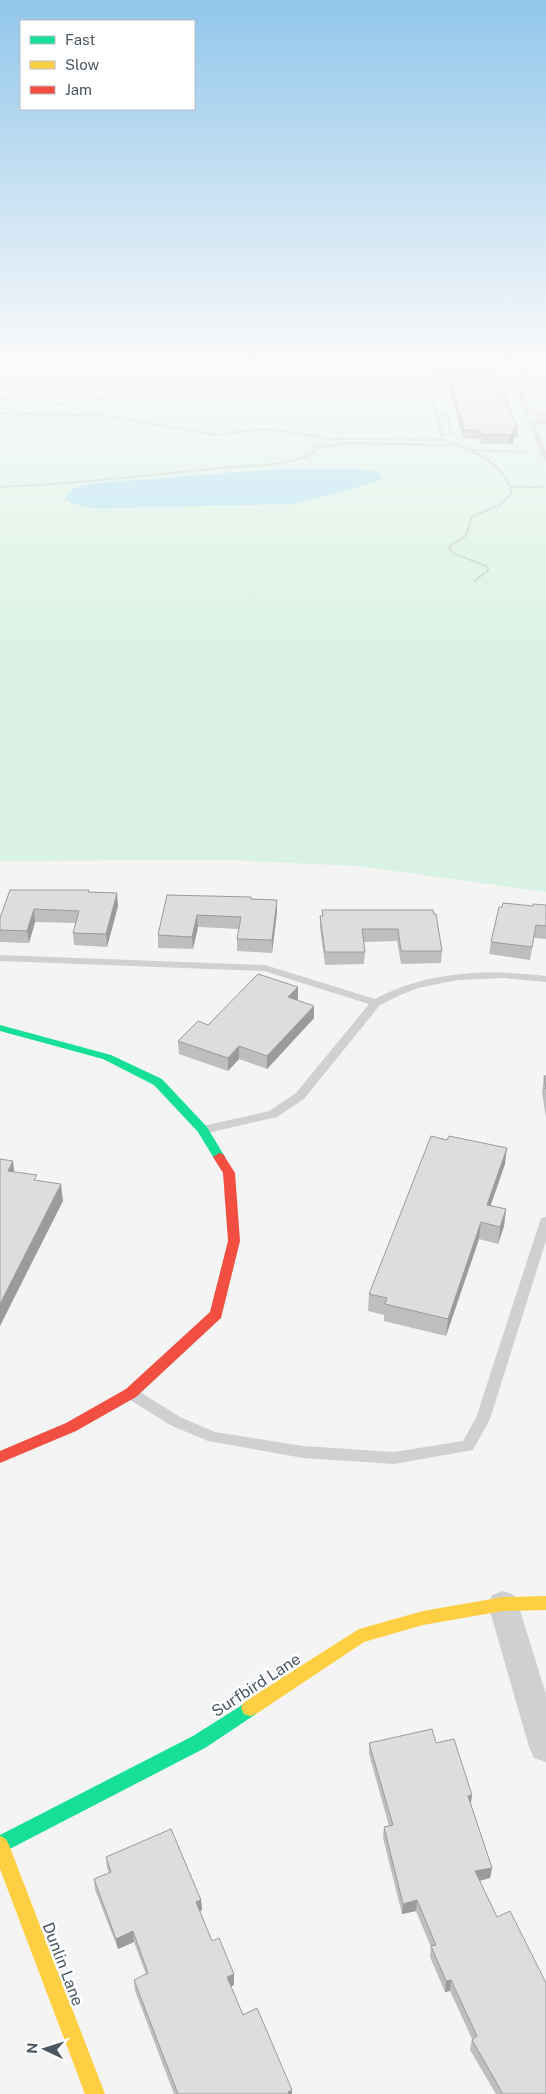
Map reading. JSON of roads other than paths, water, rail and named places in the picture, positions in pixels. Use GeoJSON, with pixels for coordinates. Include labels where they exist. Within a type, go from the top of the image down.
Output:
{"type":"FeatureCollection","features":[{"type":"Feature","properties":{"kind":"street"},"geometry":{"type":"LineString","coordinates":[[0,1028],[107,1057],[158,1082],[203,1130],[229,1174],[234,1241],[216,1314],[131,1393],[71,1427],[0,1457]]}},
{"type":"Feature","properties":{"kind":"street","name":"Surfbird Lane"},"geometry":{"type":"LineString","coordinates":[[0,1845],[199,1742],[359,1636],[423,1618],[503,1604],[546,1603]]}},
{"type":"Feature","properties":{"kind":"street"},"geometry":{"type":"LineString","coordinates":[[503,1604],[546,1747]]}},
{"type":"Feature","properties":{"kind":"street","name":"Dunlin Lane"},"geometry":{"type":"LineString","coordinates":[[0,1845],[95,2094]]}},
{"type":"Feature","properties":{"kind":"lane"},"geometry":{"type":"LineString","coordinates":[[0,958],[259,967],[376,1003]]}},
{"type":"Feature","properties":{"kind":"lane"},"geometry":{"type":"LineString","coordinates":[[203,1130],[273,1114],[300,1096],[376,1003],[392,993],[418,984],[481,976],[529,976],[546,979]]}},
{"type":"Feature","properties":{"kind":"lane"},"geometry":{"type":"LineString","coordinates":[[131,1393],[175,1421],[213,1438],[303,1452],[394,1458],[468,1446],[483,1419],[546,1221]]}},
{"type":"Feature","properties":{"kind":"water"},"geometry":{"type":"Polygon","coordinates":[[[278,469],[358,469],[379,472],[382,479],[352,489],[293,504],[101,508],[80,505],[65,499],[75,488],[84,485],[278,469]]]}}]}
